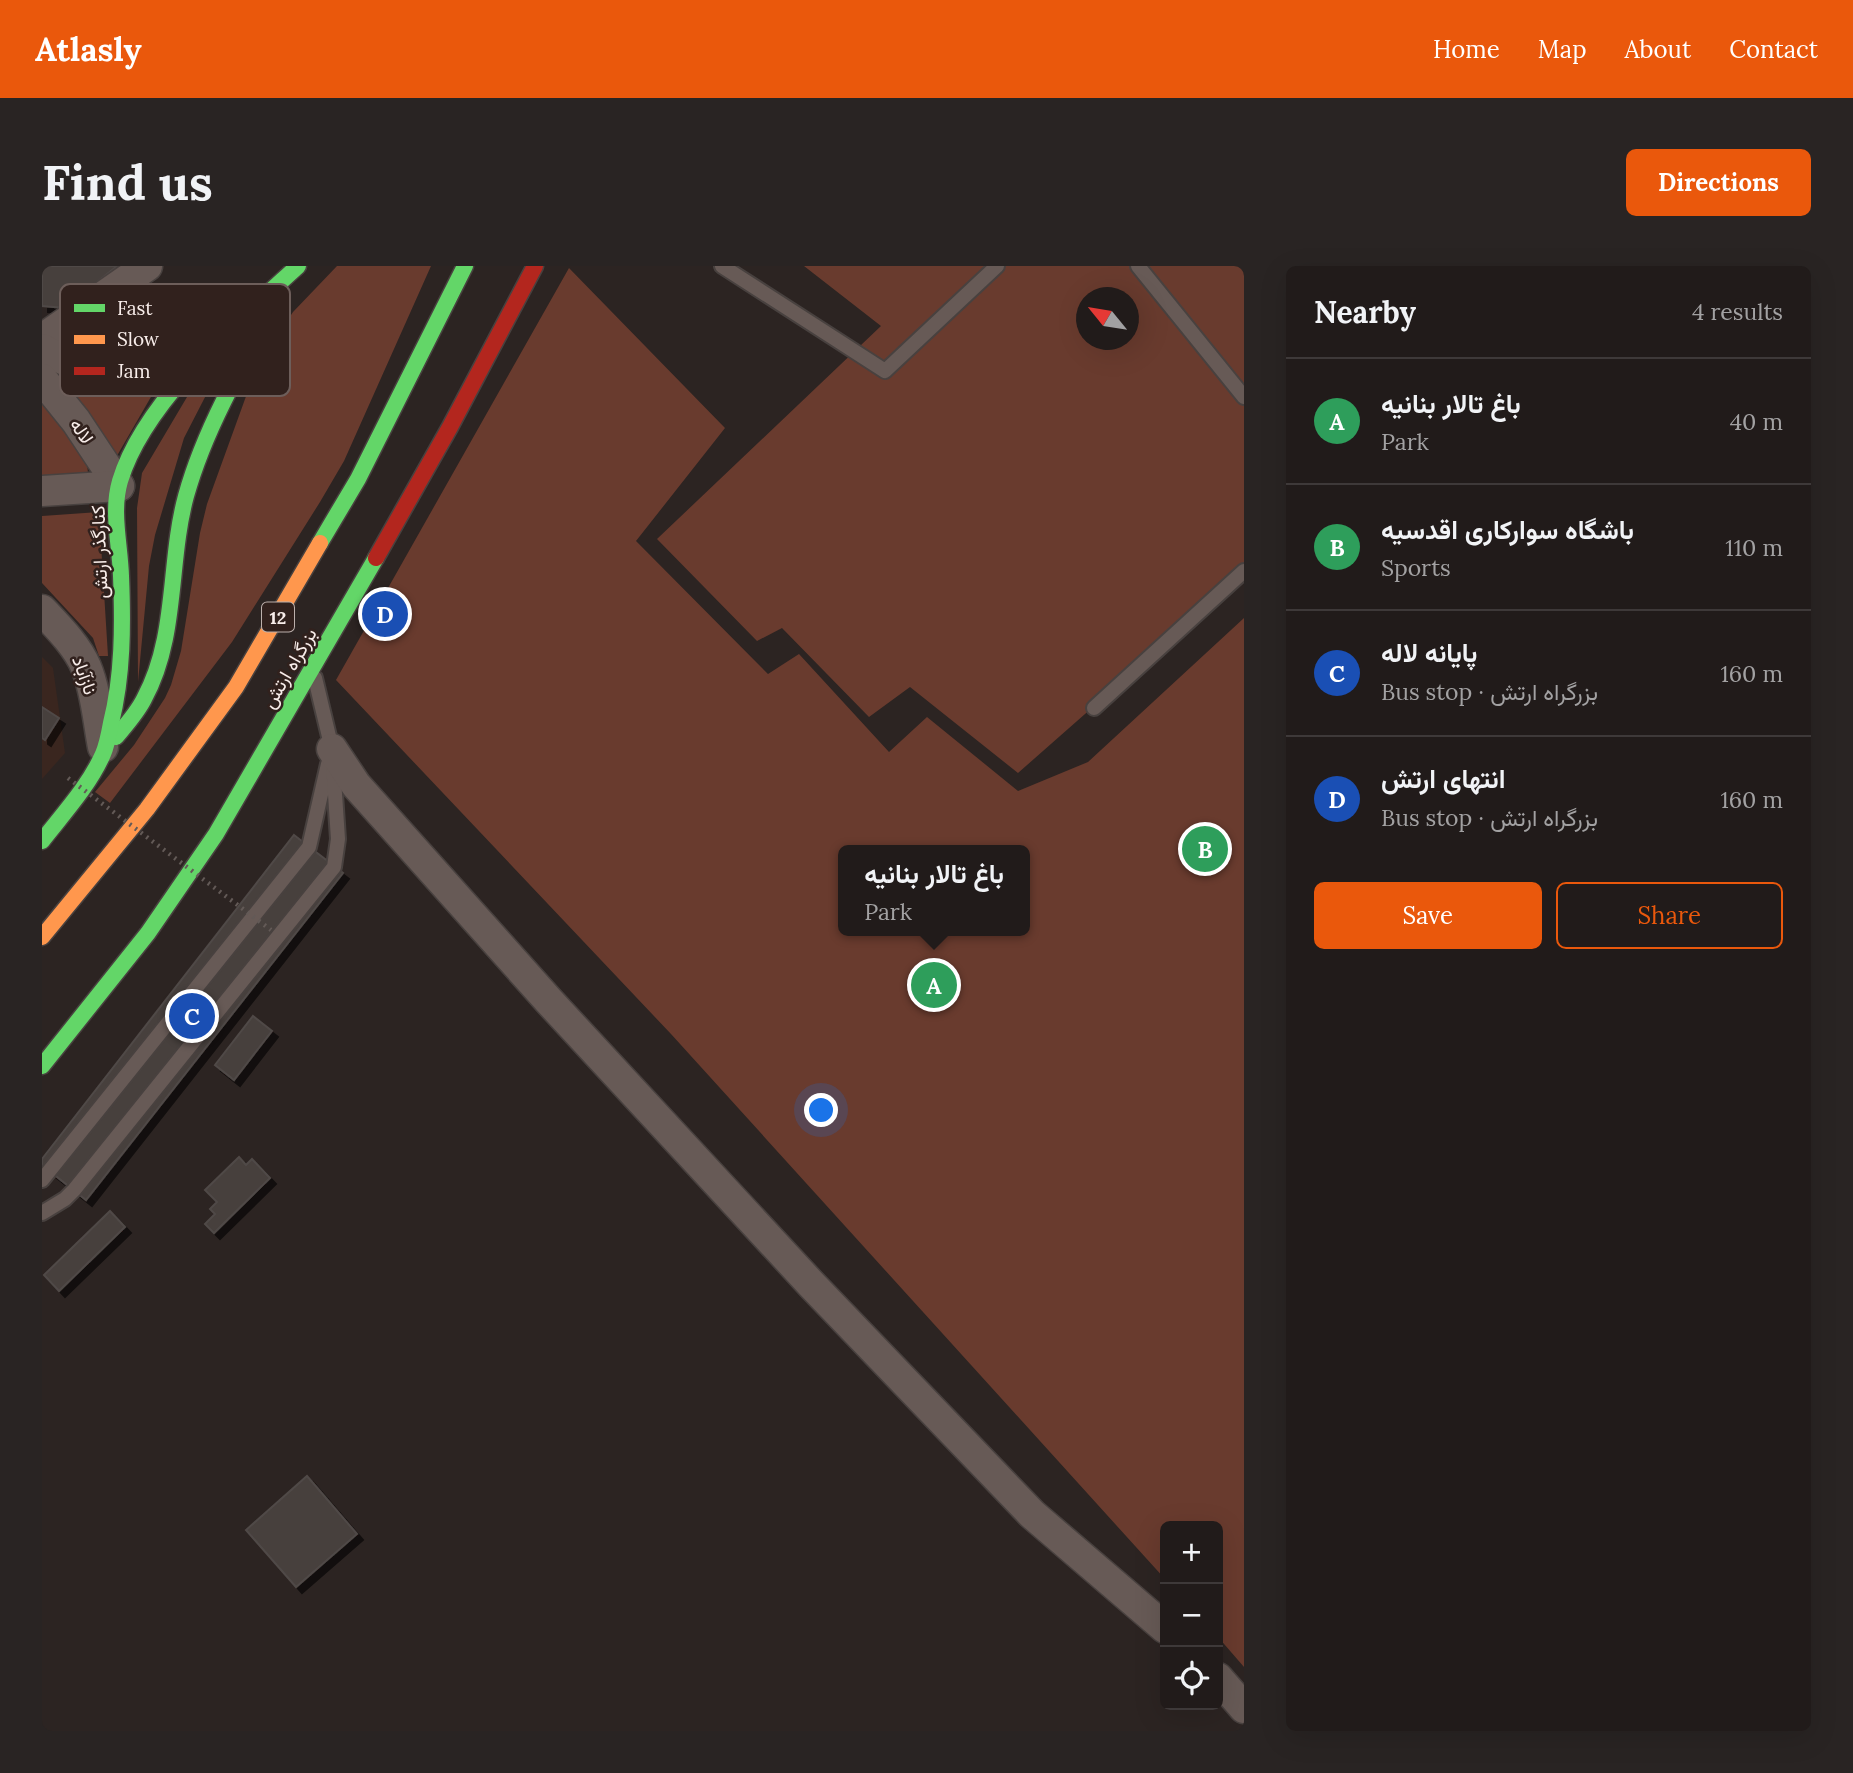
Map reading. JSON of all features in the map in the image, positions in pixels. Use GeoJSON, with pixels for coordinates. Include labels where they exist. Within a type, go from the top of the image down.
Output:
{"type":"FeatureCollection","features":[{"type":"Feature","properties":{"kind":"main road","name":"کنارگذر ارتش"},"geometry":{"type":"LineString","coordinates":[[280,284],[299,266]]}},
{"type":"Feature","properties":{"kind":"main road"},"geometry":{"type":"LineString","coordinates":[[288,284],[299,266]]}},
{"type":"Feature","properties":{"kind":"main road","name":"بزرگراه ارتش"},"geometry":{"type":"LineString","coordinates":[[42,937],[147,809],[236,687],[358,479],[465,266]]}},
{"type":"Feature","properties":{"kind":"main road","name":"بزرگراه ارتش"},"geometry":{"type":"LineString","coordinates":[[42,1066],[94,1003],[187,878],[262,757],[450,426],[535,266]]}},
{"type":"Feature","properties":{"kind":"main road","name":"کنارگذر ارتش"},"geometry":{"type":"LineString","coordinates":[[42,841],[72,802],[104,752],[118,701],[121,661],[121,569],[116,517],[119,486],[136,447],[167,396]]}},
{"type":"Feature","properties":{"kind":"main road"},"geometry":{"type":"LineString","coordinates":[[104,752],[132,718],[151,685],[161,651],[178,525],[186,494],[228,396]]}},
{"type":"Feature","properties":{"kind":"street"},"geometry":{"type":"LineString","coordinates":[[121,284],[147,266]]}},
{"type":"Feature","properties":{"kind":"street"},"geometry":{"type":"LineString","coordinates":[[42,339],[60,326]]}},
{"type":"Feature","properties":{"kind":"street"},"geometry":{"type":"LineString","coordinates":[[42,349],[60,358]]}},
{"type":"Feature","properties":{"kind":"street","name":"لاله"},"geometry":{"type":"LineString","coordinates":[[42,379],[76,421],[119,486]]}},
{"type":"Feature","properties":{"kind":"street"},"geometry":{"type":"LineString","coordinates":[[42,491],[119,486]]}},
{"type":"Feature","properties":{"kind":"street","name":"نازآباد"},"geometry":{"type":"LineString","coordinates":[[42,610],[75,648],[85,666],[104,752]]}},
{"type":"Feature","properties":{"kind":"street"},"geometry":{"type":"LineString","coordinates":[[331,749],[356,785],[549,1001],[811,1285],[1032,1514],[1160,1624]]}},
{"type":"Feature","properties":{"kind":"street"},"geometry":{"type":"LineString","coordinates":[[1223,1684],[1244,1708]]}},
{"type":"Feature","properties":{"kind":"lane"},"geometry":{"type":"LineString","coordinates":[[722,266],[884,371],[997,266]]}},
{"type":"Feature","properties":{"kind":"lane"},"geometry":{"type":"LineString","coordinates":[[1138,266],[1244,397]]}},
{"type":"Feature","properties":{"kind":"lane"},"geometry":{"type":"LineString","coordinates":[[1094,708],[1244,571]]}},
{"type":"Feature","properties":{"kind":"lane"},"geometry":{"type":"LineString","coordinates":[[42,1213],[74,1190],[334,867],[338,839],[331,749],[313,669]]}},
{"type":"Feature","properties":{"kind":"lane"},"geometry":{"type":"LineString","coordinates":[[42,1180],[309,847],[331,749]]}},
{"type":"Feature","properties":{"kind":"path"},"geometry":{"type":"LineString","coordinates":[[68,778],[271,930]]}},
{"type":"Feature","properties":{"kind":"shaded area"},"geometry":{"type":"Polygon","coordinates":[[[337,266],[431,266],[344,461],[320,502],[232,642],[110,803],[95,792],[134,745],[171,685],[181,651],[207,504],[246,396],[290,396],[290,316],[337,266]]]}},
{"type":"Feature","properties":{"kind":"shaded area"},"geometry":{"type":"Polygon","coordinates":[[[804,266],[1244,266],[1244,574],[1018,773],[910,687],[869,717],[782,628],[757,641],[657,539],[881,326],[804,266]]]}},
{"type":"Feature","properties":{"kind":"shaded area"},"geometry":{"type":"Polygon","coordinates":[[[569,268],[725,428],[636,541],[768,674],[799,654],[889,752],[927,717],[1018,791],[1088,762],[1244,618],[1244,1667],[1223,1643],[1223,1521],[1160,1521],[1160,1573],[671,1034],[336,680],[569,268]]]}},
{"type":"Feature","properties":{"kind":"shaded area"},"geometry":{"type":"Polygon","coordinates":[[[42,360],[60,364],[60,380],[42,360]]]}},
{"type":"Feature","properties":{"kind":"shaded area"},"geometry":{"type":"Polygon","coordinates":[[[75,396],[152,396],[114,461],[92,419],[75,396]]]}},
{"type":"Feature","properties":{"kind":"shaded area"},"geometry":{"type":"Polygon","coordinates":[[[206,396],[184,438],[155,535],[149,566],[138,682],[137,508],[142,473],[187,397],[206,396]]]}},
{"type":"Feature","properties":{"kind":"shaded area"},"geometry":{"type":"Polygon","coordinates":[[[42,399],[87,462],[88,474],[42,481],[42,399]]]}},
{"type":"Feature","properties":{"kind":"shaded area"},"geometry":{"type":"Polygon","coordinates":[[[99,512],[108,656],[99,656],[93,638],[42,583],[42,516],[99,512]]]}},
{"type":"Feature","properties":{"kind":"shaded area"},"geometry":{"type":"Polygon","coordinates":[[[42,657],[53,668],[65,753],[42,779],[42,657]]]}},
{"type":"Feature","properties":{"kind":"building"},"geometry":{"type":"Polygon","coordinates":[[[42,266],[117,266],[95,284],[60,284],[60,308],[42,306],[42,266]]]}},
{"type":"Feature","properties":{"kind":"building"},"geometry":{"type":"Polygon","coordinates":[[[42,707],[59,718],[45,740],[42,738],[42,707]]]}},
{"type":"Feature","properties":{"kind":"building"},"geometry":{"type":"Polygon","coordinates":[[[294,835],[343,873],[86,1200],[42,1165],[42,1159],[294,835]]]}},
{"type":"Feature","properties":{"kind":"building"},"geometry":{"type":"Polygon","coordinates":[[[253,1016],[272,1031],[234,1080],[215,1065],[253,1016]]]}},
{"type":"Feature","properties":{"kind":"building"},"geometry":{"type":"Polygon","coordinates":[[[239,1157],[246,1165],[252,1159],[270,1178],[214,1233],[205,1224],[215,1214],[210,1209],[217,1202],[205,1190],[239,1157]]]}},
{"type":"Feature","properties":{"kind":"building"},"geometry":{"type":"Polygon","coordinates":[[[110,1211],[125,1227],[59,1291],[44,1275],[110,1211]]]}},
{"type":"Feature","properties":{"kind":"building"},"geometry":{"type":"Polygon","coordinates":[[[307,1476],[357,1534],[296,1587],[246,1530],[307,1476]]]}},
{"type":"Feature","properties":{"kind":"traffic: fast"},"geometry":{"type":"LineString","coordinates":[[278,284],[298,266]]}},
{"type":"Feature","properties":{"kind":"traffic: fast"},"geometry":{"type":"LineString","coordinates":[[320,543],[358,479],[465,266]]}},
{"type":"Feature","properties":{"kind":"traffic: fast"},"geometry":{"type":"LineString","coordinates":[[42,841],[91,777],[108,739],[118,687],[121,650],[117,493],[132,451],[149,421],[168,396]]}},
{"type":"Feature","properties":{"kind":"traffic: fast"},"geometry":{"type":"LineString","coordinates":[[116,737],[135,714],[155,675],[167,625],[180,521],[186,496],[203,446],[227,396]]}},
{"type":"Feature","properties":{"kind":"traffic: fast"},"geometry":{"type":"LineString","coordinates":[[42,1066],[148,933],[216,834],[376,558]]}},
{"type":"Feature","properties":{"kind":"traffic: slow"},"geometry":{"type":"LineString","coordinates":[[42,937],[147,809],[236,687],[320,543]]}},
{"type":"Feature","properties":{"kind":"traffic: jam"},"geometry":{"type":"LineString","coordinates":[[376,558],[450,427],[535,266]]}},
{"type":"Feature","properties":{"kind":"place","name":"انتهای ارتش"},"geometry":{"type":"Point","coordinates":[385,614]}},
{"type":"Feature","properties":{"kind":"place","name":"باشگاه سوارکاری اقدسیه"},"geometry":{"type":"Point","coordinates":[1205,849]}},
{"type":"Feature","properties":{"kind":"place","name":"باغ تالار بنانیه"},"geometry":{"type":"Point","coordinates":[934,985]}},
{"type":"Feature","properties":{"kind":"place","name":"پایانه لاله"},"geometry":{"type":"Point","coordinates":[192,1016]}}]}
